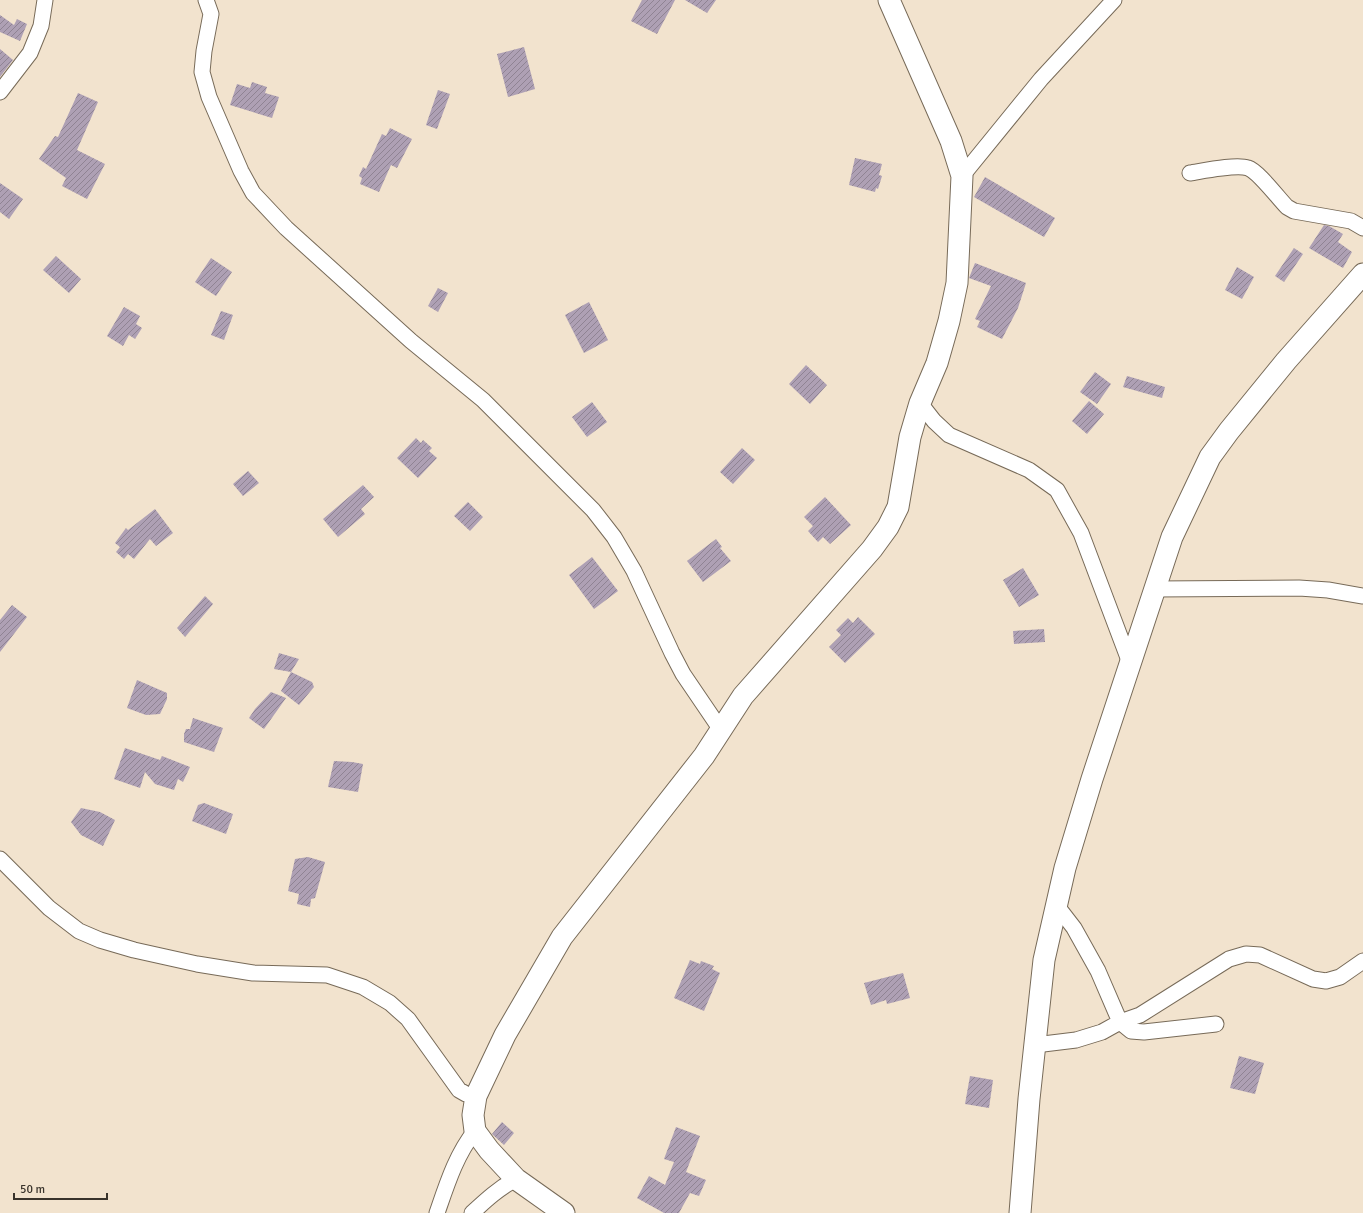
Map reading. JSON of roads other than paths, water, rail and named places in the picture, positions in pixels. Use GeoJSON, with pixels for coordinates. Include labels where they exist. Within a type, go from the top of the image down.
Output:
{"type":"FeatureCollection","features":[{"type":"Feature","properties":{"kind":"street"},"geometry":{"type":"LineString","coordinates":[[0,92],[30,53],[41,26],[45,0]]}},
{"type":"Feature","properties":{"kind":"street"},"geometry":{"type":"LineString","coordinates":[[206,0],[211,14],[204,51],[202,72],[209,97],[241,171],[253,193],[286,228],[411,341],[483,400],[593,510],[614,537],[634,571],[672,653],[721,730]]}},
{"type":"Feature","properties":{"kind":"street"},"geometry":{"type":"LineString","coordinates":[[564,1213],[516,1179],[489,1150],[475,1131],[473,1115],[476,1096],[505,1035],[562,937],[704,756],[743,696],[872,549],[888,527],[898,507],[910,437],[920,403],[937,363],[949,321],[957,283],[962,176],[951,141],[889,0]]}},
{"type":"Feature","properties":{"kind":"street"},"geometry":{"type":"LineString","coordinates":[[962,176],[1041,79],[1114,0]]}},
{"type":"Feature","properties":{"kind":"street"},"geometry":{"type":"LineString","coordinates":[[1190,173],[1236,167],[1248,168],[1256,173],[1287,207],[1294,210],[1351,221],[1363,228]]}},
{"type":"Feature","properties":{"kind":"street"},"geometry":{"type":"LineString","coordinates":[[1020,1213],[1044,960],[1065,868],[1092,779],[1172,537],[1210,457],[1229,431],[1286,361],[1363,274]]}},
{"type":"Feature","properties":{"kind":"street"},"geometry":{"type":"LineString","coordinates":[[920,403],[934,421],[950,435],[1029,470],[1057,490],[1081,533],[1130,663]]}},
{"type":"Feature","properties":{"kind":"street"},"geometry":{"type":"LineString","coordinates":[[1154,589],[1299,588],[1328,590],[1363,596]]}},
{"type":"Feature","properties":{"kind":"street"},"geometry":{"type":"LineString","coordinates":[[0,858],[49,908],[79,931],[100,940],[197,964],[254,973],[328,975],[363,987],[390,1003],[408,1019],[459,1090],[466,1094],[476,1096]]}},
{"type":"Feature","properties":{"kind":"street"},"geometry":{"type":"LineString","coordinates":[[1057,906],[1074,928],[1098,971],[1120,1022],[1131,1031],[1144,1032],[1216,1024]]}},
{"type":"Feature","properties":{"kind":"street"},"geometry":{"type":"LineString","coordinates":[[1035,1045],[1076,1040],[1102,1032],[1120,1022],[1140,1015],[1229,959],[1246,954],[1260,955],[1313,979],[1326,981],[1340,977],[1363,961]]}},
{"type":"Feature","properties":{"kind":"street"},"geometry":{"type":"LineString","coordinates":[[437,1213],[455,1163],[466,1143],[475,1131]]}},
{"type":"Feature","properties":{"kind":"street"},"geometry":{"type":"LineString","coordinates":[[472,1213],[489,1197],[516,1179]]}}]}
